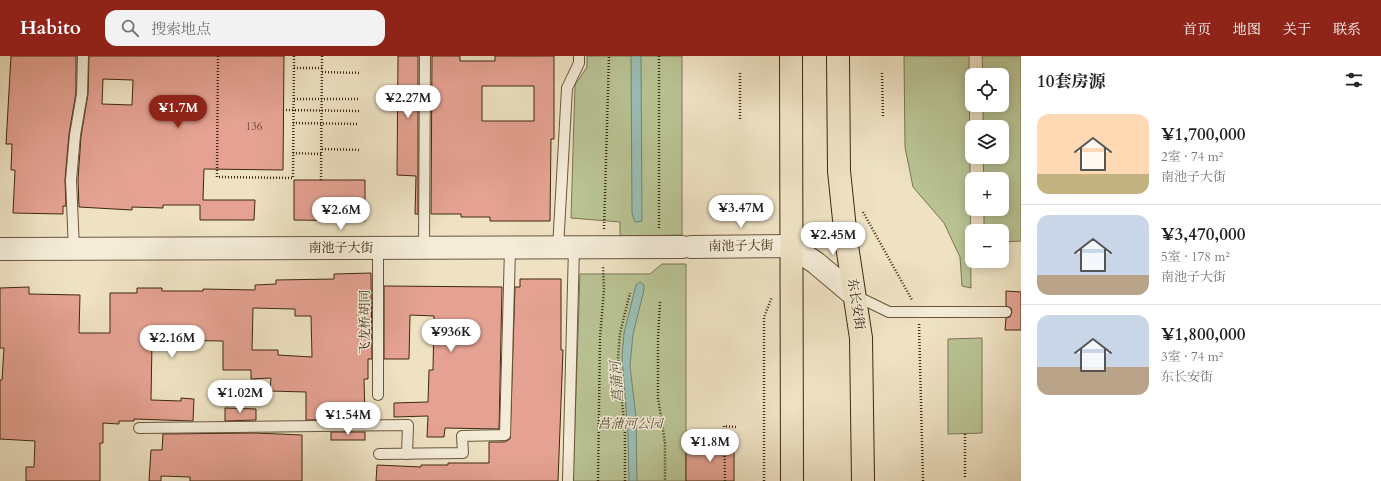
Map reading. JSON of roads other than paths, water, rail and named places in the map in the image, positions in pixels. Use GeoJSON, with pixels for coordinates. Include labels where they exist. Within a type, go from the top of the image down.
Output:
{"type":"FeatureCollection","features":[{"type":"Feature","properties":{"kind":"highway"},"geometry":{"type":"LineString","coordinates":[[790,56],[792,481]]}},
{"type":"Feature","properties":{"kind":"highway","name":"东长安街"},"geometry":{"type":"LineString","coordinates":[[838,56],[839,171],[846,239],[861,338],[863,481]]}},
{"type":"Feature","properties":{"kind":"street","name":"南池子大街"},"geometry":{"type":"LineString","coordinates":[[0,249],[791,246]]}},
{"type":"Feature","properties":{"kind":"street"},"geometry":{"type":"LineString","coordinates":[[791,246],[854,295]]}},
{"type":"Feature","properties":{"kind":"lane"},"geometry":{"type":"LineString","coordinates":[[74,249],[71,180],[82,94],[83,56]]}},
{"type":"Feature","properties":{"kind":"lane"},"geometry":{"type":"LineString","coordinates":[[424,248],[425,56]]}},
{"type":"Feature","properties":{"kind":"lane"},"geometry":{"type":"LineString","coordinates":[[568,481],[566,247],[567,88],[579,63],[579,56]]}},
{"type":"Feature","properties":{"kind":"lane","name":"飞龙桥胡同"},"geometry":{"type":"LineString","coordinates":[[378,248],[378,395]]}},
{"type":"Feature","properties":{"kind":"lane"},"geometry":{"type":"LineString","coordinates":[[379,454],[462,453],[462,436],[505,435],[510,248]]}},
{"type":"Feature","properties":{"kind":"lane"},"geometry":{"type":"LineString","coordinates":[[854,295],[889,312],[1006,312]]}},
{"type":"Feature","properties":{"kind":"lane"},"geometry":{"type":"LineString","coordinates":[[139,428],[408,426],[407,454]]}},
{"type":"Feature","properties":{"kind":"water"},"geometry":{"type":"Polygon","coordinates":[[[631,56],[641,56],[642,221],[635,222],[632,214],[631,56]]]}},
{"type":"Feature","properties":{"kind":"water"},"geometry":{"type":"Polygon","coordinates":[[[640,282],[644,285],[644,290],[633,334],[630,366],[636,417],[637,481],[629,481],[628,435],[622,357],[624,333],[636,285],[640,282]]]}},
{"type":"Feature","properties":{"kind":"water label","name":"菖蒲河"},"geometry":{"type":"Point","coordinates":[617,382]}},
{"type":"Feature","properties":{"kind":"park label","name":"菖蒲河公园"},"geometry":{"type":"Point","coordinates":[630,424]}}]}
